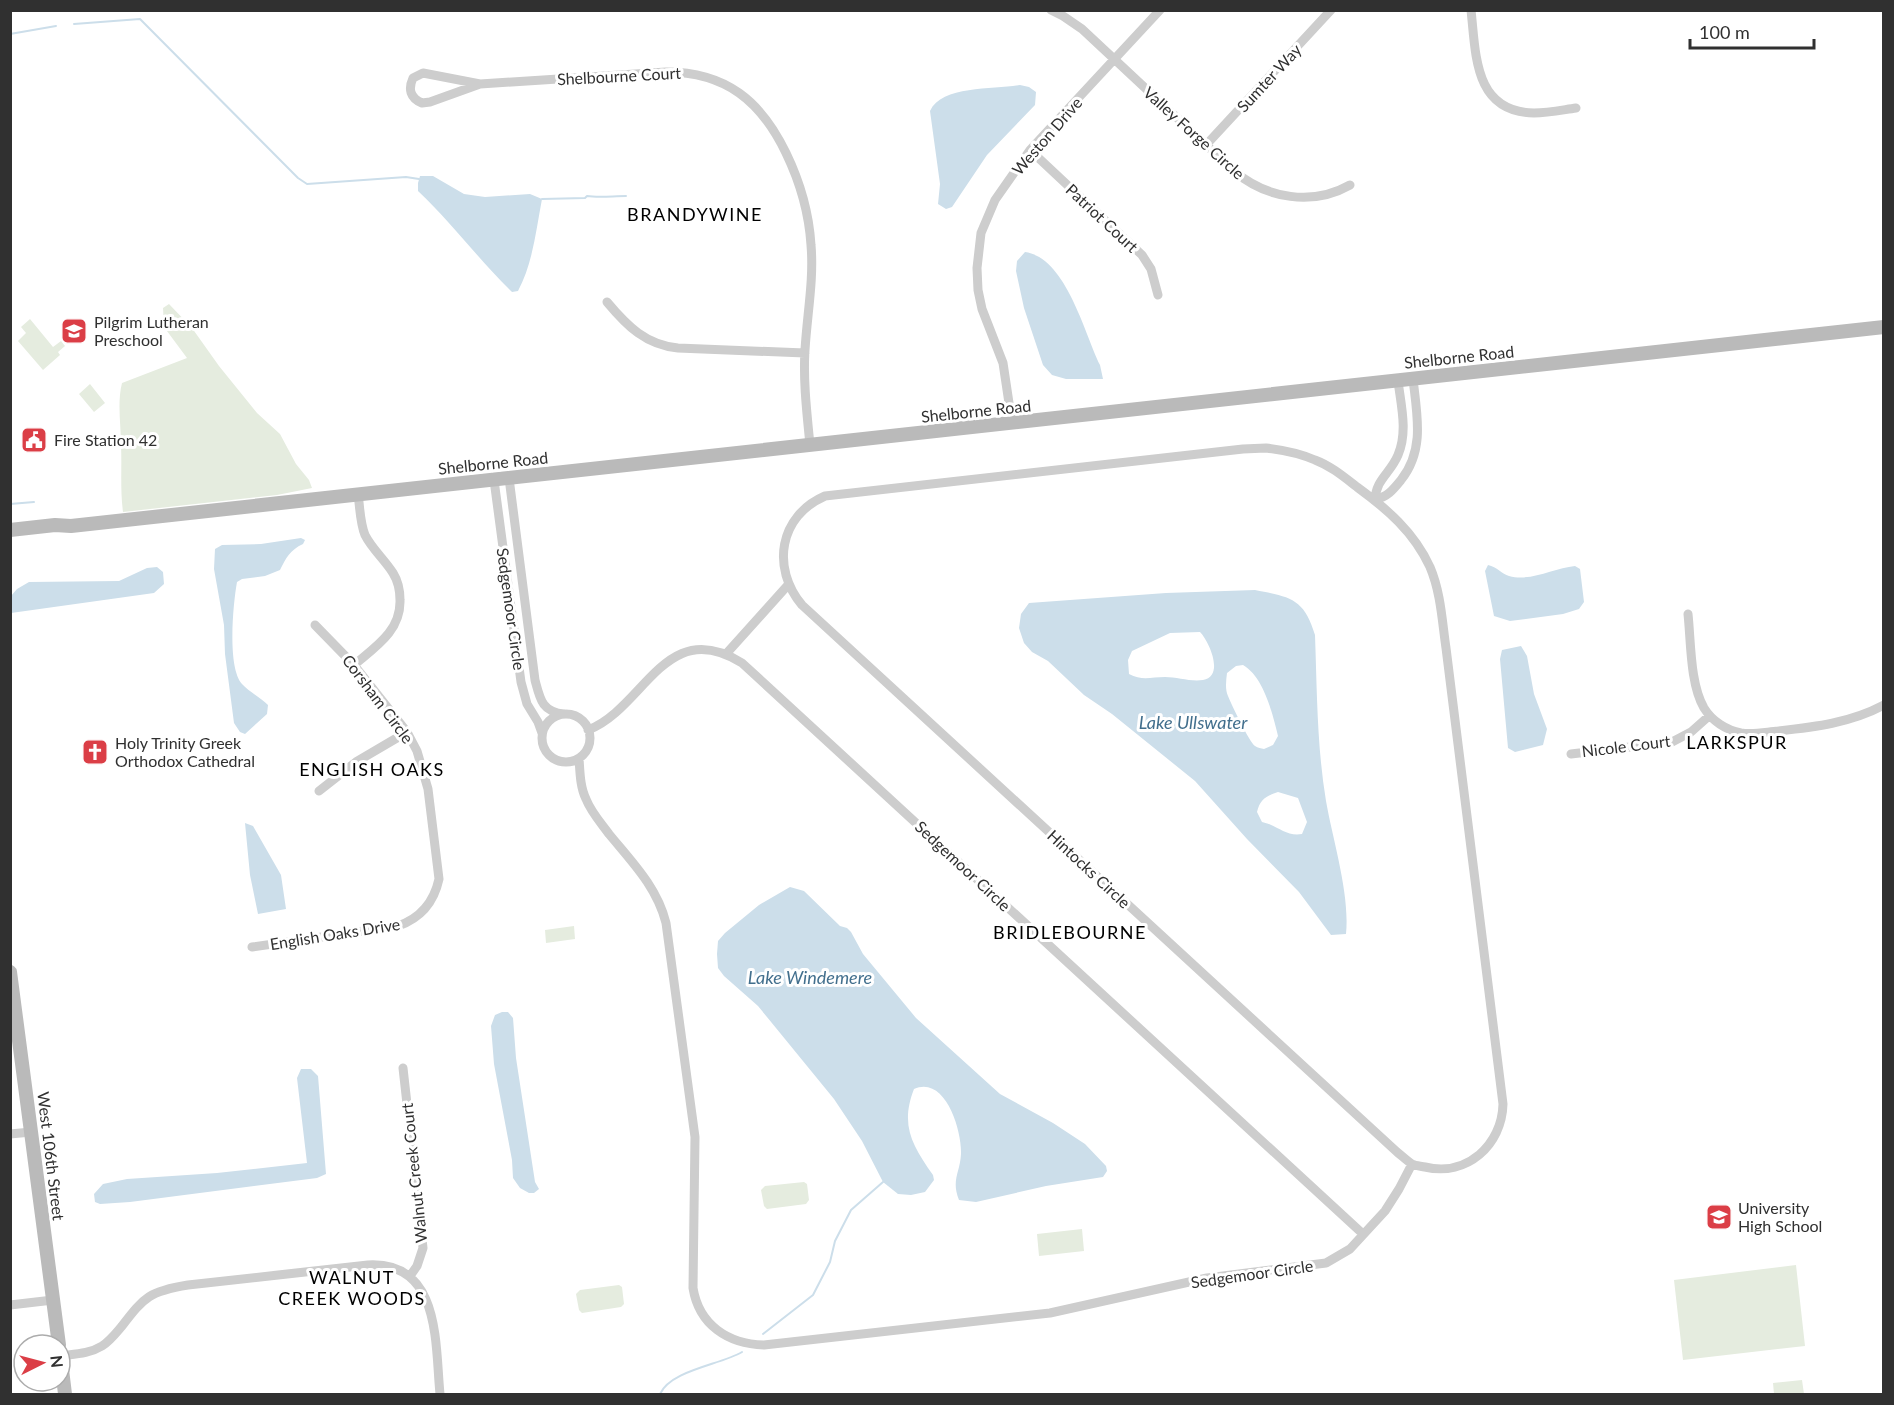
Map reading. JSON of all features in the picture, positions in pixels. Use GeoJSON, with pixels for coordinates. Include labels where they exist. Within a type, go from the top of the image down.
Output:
{"type":"FeatureCollection","features":[{"type":"Feature","properties":{"kind":"street","name":"Valley Forge Circle"},"geometry":{"type":"LineString","coordinates":[[1050,10],[1074,22],[1206,145],[1242,177],[1259,187],[1281,195],[1305,198],[1337,192],[1350,185]]}},
{"type":"Feature","properties":{"kind":"street","name":"Weston Drive"},"geometry":{"type":"LineString","coordinates":[[1012,423],[1003,363],[982,309],[978,290],[977,260],[981,233],[995,200],[1030,150],[1160,10]]}},
{"type":"Feature","properties":{"kind":"street","name":"Sumter Way"},"geometry":{"type":"LineString","coordinates":[[1206,145],[1331,10]]}},
{"type":"Feature","properties":{"kind":"street"},"geometry":{"type":"LineString","coordinates":[[1471,10],[1481,78],[1495,98],[1508,108],[1527,112],[1576,108]]}},
{"type":"Feature","properties":{"kind":"street","name":"Shelbourne Court"},"geometry":{"type":"LineString","coordinates":[[480,84],[426,103],[415,100],[410,91],[413,78],[423,73],[480,84],[685,72],[717,80],[747,98],[768,121],[783,147],[797,180],[807,216],[812,268],[804,353],[810,445]]}},
{"type":"Feature","properties":{"kind":"street","name":"Patriot Court"},"geometry":{"type":"LineString","coordinates":[[1030,150],[1142,255],[1151,269],[1158,295]]}},
{"type":"Feature","properties":{"kind":"street"},"geometry":{"type":"LineString","coordinates":[[607,302],[628,327],[660,345],[678,348],[804,353]]}},
{"type":"Feature","properties":{"kind":"street","name":"Shelborne Road"},"geometry":{"type":"LineString","coordinates":[[10,541],[71,526],[1884,327]]}},
{"type":"Feature","properties":{"kind":"street"},"geometry":{"type":"LineString","coordinates":[[1375,500],[1388,496],[1404,476],[1415,453],[1418,426],[1413,379]]}},
{"type":"Feature","properties":{"kind":"street"},"geometry":{"type":"LineString","coordinates":[[1375,500],[1376,488],[1398,457],[1402,445],[1403,424],[1398,381]]}},
{"type":"Feature","properties":{"kind":"street"},"geometry":{"type":"LineString","coordinates":[[726,654],[788,585],[783,549],[791,527],[798,516],[814,501],[825,495],[1243,448],[1266,448],[1293,452],[1338,472],[1393,515],[1414,539],[1431,569],[1438,594],[1503,1104],[1497,1133],[1488,1148],[1478,1157],[1461,1166],[1430,1168],[1412,1164],[1389,1205],[1363,1234]]}},
{"type":"Feature","properties":{"kind":"street","name":"Sedgemoor Circle"},"geometry":{"type":"LineString","coordinates":[[509,478],[535,680],[546,708],[551,712],[564,714]]}},
{"type":"Feature","properties":{"kind":"street","name":"Sedgemoor Circle"},"geometry":{"type":"LineString","coordinates":[[494,480],[520,682],[527,704],[541,726],[542,734]]}},
{"type":"Feature","properties":{"kind":"street"},"geometry":{"type":"LineString","coordinates":[[354,665],[389,634],[396,623],[400,603],[396,579],[365,534],[358,494]]}},
{"type":"Feature","properties":{"kind":"street","name":"Shelborne Road"},"geometry":{"type":"LineString","coordinates":[[10,530],[55,525],[71,526]]}},
{"type":"Feature","properties":{"kind":"street","name":"Hintocks Circle"},"geometry":{"type":"LineString","coordinates":[[788,585],[797,598],[820,621],[1412,1164]]}},
{"type":"Feature","properties":{"kind":"street"},"geometry":{"type":"LineString","coordinates":[[1688,614],[1697,691],[1709,716],[1728,729],[1755,733],[1832,724],[1857,717],[1884,705]]}},
{"type":"Feature","properties":{"kind":"street","name":"Corsham Circle"},"geometry":{"type":"LineString","coordinates":[[315,625],[354,665],[406,732],[420,758],[427,781],[439,869],[437,889]]}},
{"type":"Feature","properties":{"kind":"street","name":"Sedgemoor Circle"},"geometry":{"type":"LineString","coordinates":[[579,758],[583,789],[588,803],[599,821],[648,882],[658,898],[666,923],[695,1137],[693,1288],[699,1311],[721,1334],[742,1343],[764,1345],[1050,1313],[1207,1278],[1326,1263],[1350,1249],[1363,1234],[748,668],[726,654],[694,651],[670,658],[657,668],[608,721],[588,730]]}},
{"type":"Feature","properties":{"kind":"street"},"geometry":{"type":"LineString","coordinates":[[564,714],[576,716],[588,730],[589,742],[579,758],[561,762],[550,756],[543,746],[542,734],[552,718],[564,714]]}},
{"type":"Feature","properties":{"kind":"street","name":"Nicole Court"},"geometry":{"type":"LineString","coordinates":[[1571,753],[1672,742],[1691,732],[1709,716]]}},
{"type":"Feature","properties":{"kind":"street"},"geometry":{"type":"LineString","coordinates":[[319,791],[356,762],[406,732]]}},
{"type":"Feature","properties":{"kind":"street","name":"English Oaks Drive"},"geometry":{"type":"LineString","coordinates":[[252,946],[398,926],[420,914],[427,907],[437,889]]}},
{"type":"Feature","properties":{"kind":"street","name":"West 106th Street"},"geometry":{"type":"LineString","coordinates":[[10,972],[57,1333]]}},
{"type":"Feature","properties":{"kind":"street","name":"Walnut Creek Court"},"geometry":{"type":"LineString","coordinates":[[403,1068],[423,1240],[421,1256],[410,1276]]}},
{"type":"Feature","properties":{"kind":"street"},"geometry":{"type":"LineString","coordinates":[[10,1134],[31,1132]]}},
{"type":"Feature","properties":{"kind":"street"},"geometry":{"type":"LineString","coordinates":[[72,1354],[83,1354],[103,1345],[111,1339],[145,1299],[168,1288],[369,1265],[390,1267],[410,1276],[421,1289],[431,1312],[440,1395]]}},
{"type":"Feature","properties":{"kind":"street"},"geometry":{"type":"LineString","coordinates":[[10,1305],[53,1300]]}},
{"type":"Feature","properties":{"kind":"shaded area"},"geometry":{"type":"Polygon","coordinates":[[[169,304],[192,328],[257,413],[280,434],[312,488],[277,495],[123,512],[119,406],[122,383],[187,358],[164,327],[163,308],[169,304]]]}},
{"type":"Feature","properties":{"kind":"shaded area"},"geometry":{"type":"Polygon","coordinates":[[[30,319],[53,347],[61,341],[65,346],[58,352],[60,355],[43,370],[18,341],[26,333],[21,327],[30,319]]]}},
{"type":"Feature","properties":{"kind":"shaded area"},"geometry":{"type":"Polygon","coordinates":[[[90,384],[105,403],[94,412],[79,394],[90,384]]]}},
{"type":"Feature","properties":{"kind":"shaded area"},"geometry":{"type":"Polygon","coordinates":[[[574,926],[575,939],[546,943],[545,930],[574,926]]]}},
{"type":"Feature","properties":{"kind":"shaded area"},"geometry":{"type":"Polygon","coordinates":[[[804,1182],[807,1184],[809,1200],[806,1204],[767,1209],[764,1206],[761,1190],[765,1186],[804,1182]]]}},
{"type":"Feature","properties":{"kind":"shaded area"},"geometry":{"type":"Polygon","coordinates":[[[1082,1229],[1084,1251],[1039,1256],[1037,1234],[1082,1229]]]}},
{"type":"Feature","properties":{"kind":"shaded area"},"geometry":{"type":"Polygon","coordinates":[[[1796,1265],[1805,1346],[1683,1360],[1674,1280],[1796,1265]]]}},
{"type":"Feature","properties":{"kind":"shaded area"},"geometry":{"type":"Polygon","coordinates":[[[619,1285],[622,1287],[624,1304],[621,1307],[582,1313],[579,1310],[576,1294],[580,1290],[619,1285]]]}},
{"type":"Feature","properties":{"kind":"shaded area"},"geometry":{"type":"Polygon","coordinates":[[[1802,1380],[1804,1394],[1774,1394],[1773,1383],[1802,1380]]]}},
{"type":"Feature","properties":{"kind":"water"},"geometry":{"type":"Polygon","coordinates":[[[1020,85],[1036,92],[1035,105],[987,155],[952,207],[946,209],[938,204],[940,184],[930,111],[936,103],[957,93],[1020,85]]]}},
{"type":"Feature","properties":{"kind":"water"},"geometry":{"type":"Polygon","coordinates":[[[420,176],[433,176],[464,194],[485,197],[530,194],[542,199],[531,258],[518,291],[512,292],[418,191],[420,176]]]}},
{"type":"Feature","properties":{"kind":"water"},"geometry":{"type":"Polygon","coordinates":[[[1025,252],[1039,257],[1063,282],[1080,316],[1100,365],[1103,379],[1066,379],[1052,375],[1043,365],[1024,308],[1016,271],[1017,261],[1025,252]]]}},
{"type":"Feature","properties":{"kind":"water"},"geometry":{"type":"Polygon","coordinates":[[[301,538],[305,540],[303,544],[289,555],[280,570],[237,582],[233,619],[233,650],[237,676],[242,684],[268,705],[267,714],[245,734],[240,732],[234,723],[225,654],[224,625],[214,569],[215,549],[222,545],[261,544],[301,538]]]}},
{"type":"Feature","properties":{"kind":"water"},"geometry":{"type":"Polygon","coordinates":[[[1488,565],[1506,575],[1517,577],[1534,576],[1575,566],[1580,569],[1584,602],[1579,609],[1563,614],[1510,621],[1494,616],[1485,571],[1488,565]]]}},
{"type":"Feature","properties":{"kind":"water"},"geometry":{"type":"Polygon","coordinates":[[[157,567],[163,572],[164,584],[154,593],[11,613],[11,596],[17,589],[29,582],[119,581],[147,568],[157,567]]]}},
{"type":"Feature","properties":{"kind":"water","name":"Lake Ullswater"},"geometry":{"type":"Polygon","coordinates":[[[1255,590],[1294,601],[1306,613],[1315,635],[1321,760],[1326,801],[1346,902],[1346,934],[1331,935],[1299,892],[1195,781],[1112,714],[1084,695],[1048,661],[1032,652],[1024,643],[1019,628],[1021,614],[1029,603],[1166,593],[1255,590]],[[1200,632],[1170,633],[1132,651],[1128,660],[1129,674],[1142,678],[1165,677],[1194,680],[1210,677],[1213,672],[1213,658],[1200,632]],[[1243,665],[1236,666],[1227,673],[1227,693],[1253,743],[1256,747],[1264,749],[1273,745],[1278,736],[1270,707],[1257,678],[1243,665]],[[1274,793],[1264,799],[1258,808],[1257,812],[1262,822],[1291,834],[1302,834],[1307,822],[1298,798],[1274,793]]]}},
{"type":"Feature","properties":{"kind":"water"},"geometry":{"type":"Polygon","coordinates":[[[1521,646],[1527,656],[1534,694],[1547,729],[1543,745],[1515,752],[1508,748],[1500,659],[1502,650],[1521,646]]]}},
{"type":"Feature","properties":{"kind":"water"},"geometry":{"type":"Polygon","coordinates":[[[245,823],[253,826],[281,875],[286,909],[258,914],[250,875],[245,823]]]}},
{"type":"Feature","properties":{"kind":"water","name":"Lake Windemere"},"geometry":{"type":"Polygon","coordinates":[[[790,887],[804,891],[840,926],[847,928],[863,954],[916,1018],[1000,1094],[1053,1123],[1085,1144],[1106,1166],[1107,1171],[1103,1177],[1046,1186],[976,1202],[959,1200],[956,1182],[961,1144],[955,1119],[943,1097],[935,1090],[925,1087],[914,1089],[908,1113],[908,1124],[914,1144],[934,1180],[925,1192],[911,1195],[898,1194],[883,1182],[862,1141],[834,1099],[758,1006],[718,968],[718,941],[725,933],[759,905],[790,887]]]}},
{"type":"Feature","properties":{"kind":"water"},"geometry":{"type":"Polygon","coordinates":[[[508,1012],[513,1018],[516,1058],[535,1182],[539,1189],[534,1193],[520,1188],[513,1178],[512,1160],[494,1064],[491,1026],[495,1015],[508,1012]]]}},
{"type":"Feature","properties":{"kind":"water"},"geometry":{"type":"Polygon","coordinates":[[[301,1069],[311,1069],[318,1076],[326,1174],[317,1178],[130,1202],[100,1204],[95,1202],[94,1194],[103,1184],[127,1179],[217,1173],[307,1163],[297,1078],[301,1069]]]}},
{"type":"Feature","properties":{"kind":"waterway"},"geometry":{"type":"LineString","coordinates":[[74,24],[140,19],[298,178],[307,184],[406,177],[419,179]]}},
{"type":"Feature","properties":{"kind":"waterway"},"geometry":{"type":"LineString","coordinates":[[10,34],[56,26]]}},
{"type":"Feature","properties":{"kind":"waterway"},"geometry":{"type":"LineString","coordinates":[[542,199],[626,196]]}},
{"type":"Feature","properties":{"kind":"waterway"},"geometry":{"type":"LineString","coordinates":[[10,504],[34,502]]}},
{"type":"Feature","properties":{"kind":"waterway"},"geometry":{"type":"LineString","coordinates":[[763,1334],[813,1295],[830,1262],[835,1241],[851,1210],[883,1182]]}},
{"type":"Feature","properties":{"kind":"waterway"},"geometry":{"type":"LineString","coordinates":[[660,1394],[674,1379],[742,1352]]}},
{"type":"Feature","properties":{"kind":"place","name":"Pilgrim Lutheran Preschool"},"geometry":{"type":"Point","coordinates":[74,331]}},
{"type":"Feature","properties":{"kind":"place","name":"Fire Station 42"},"geometry":{"type":"Point","coordinates":[34,440]}},
{"type":"Feature","properties":{"kind":"place","name":"Holy Trinity Greek Orthodox Cathedral"},"geometry":{"type":"Point","coordinates":[95,752]}},
{"type":"Feature","properties":{"kind":"place","name":"University High School"},"geometry":{"type":"Point","coordinates":[1719,1217]}},
{"type":"Feature","properties":{"kind":"district","name":"BRANDYWINE"},"geometry":{"type":"Point","coordinates":[695,215]}},
{"type":"Feature","properties":{"kind":"district","name":"LARKSPUR"},"geometry":{"type":"Point","coordinates":[1737,743]}},
{"type":"Feature","properties":{"kind":"district","name":"ENGLISH OAKS"},"geometry":{"type":"Point","coordinates":[372,770]}},
{"type":"Feature","properties":{"kind":"district","name":"BRIDLEBOURNE"},"geometry":{"type":"Point","coordinates":[1070,933]}},
{"type":"Feature","properties":{"kind":"district","name":"WALNUT CREEK WOODS"},"geometry":{"type":"Point","coordinates":[352,1288]}}]}
